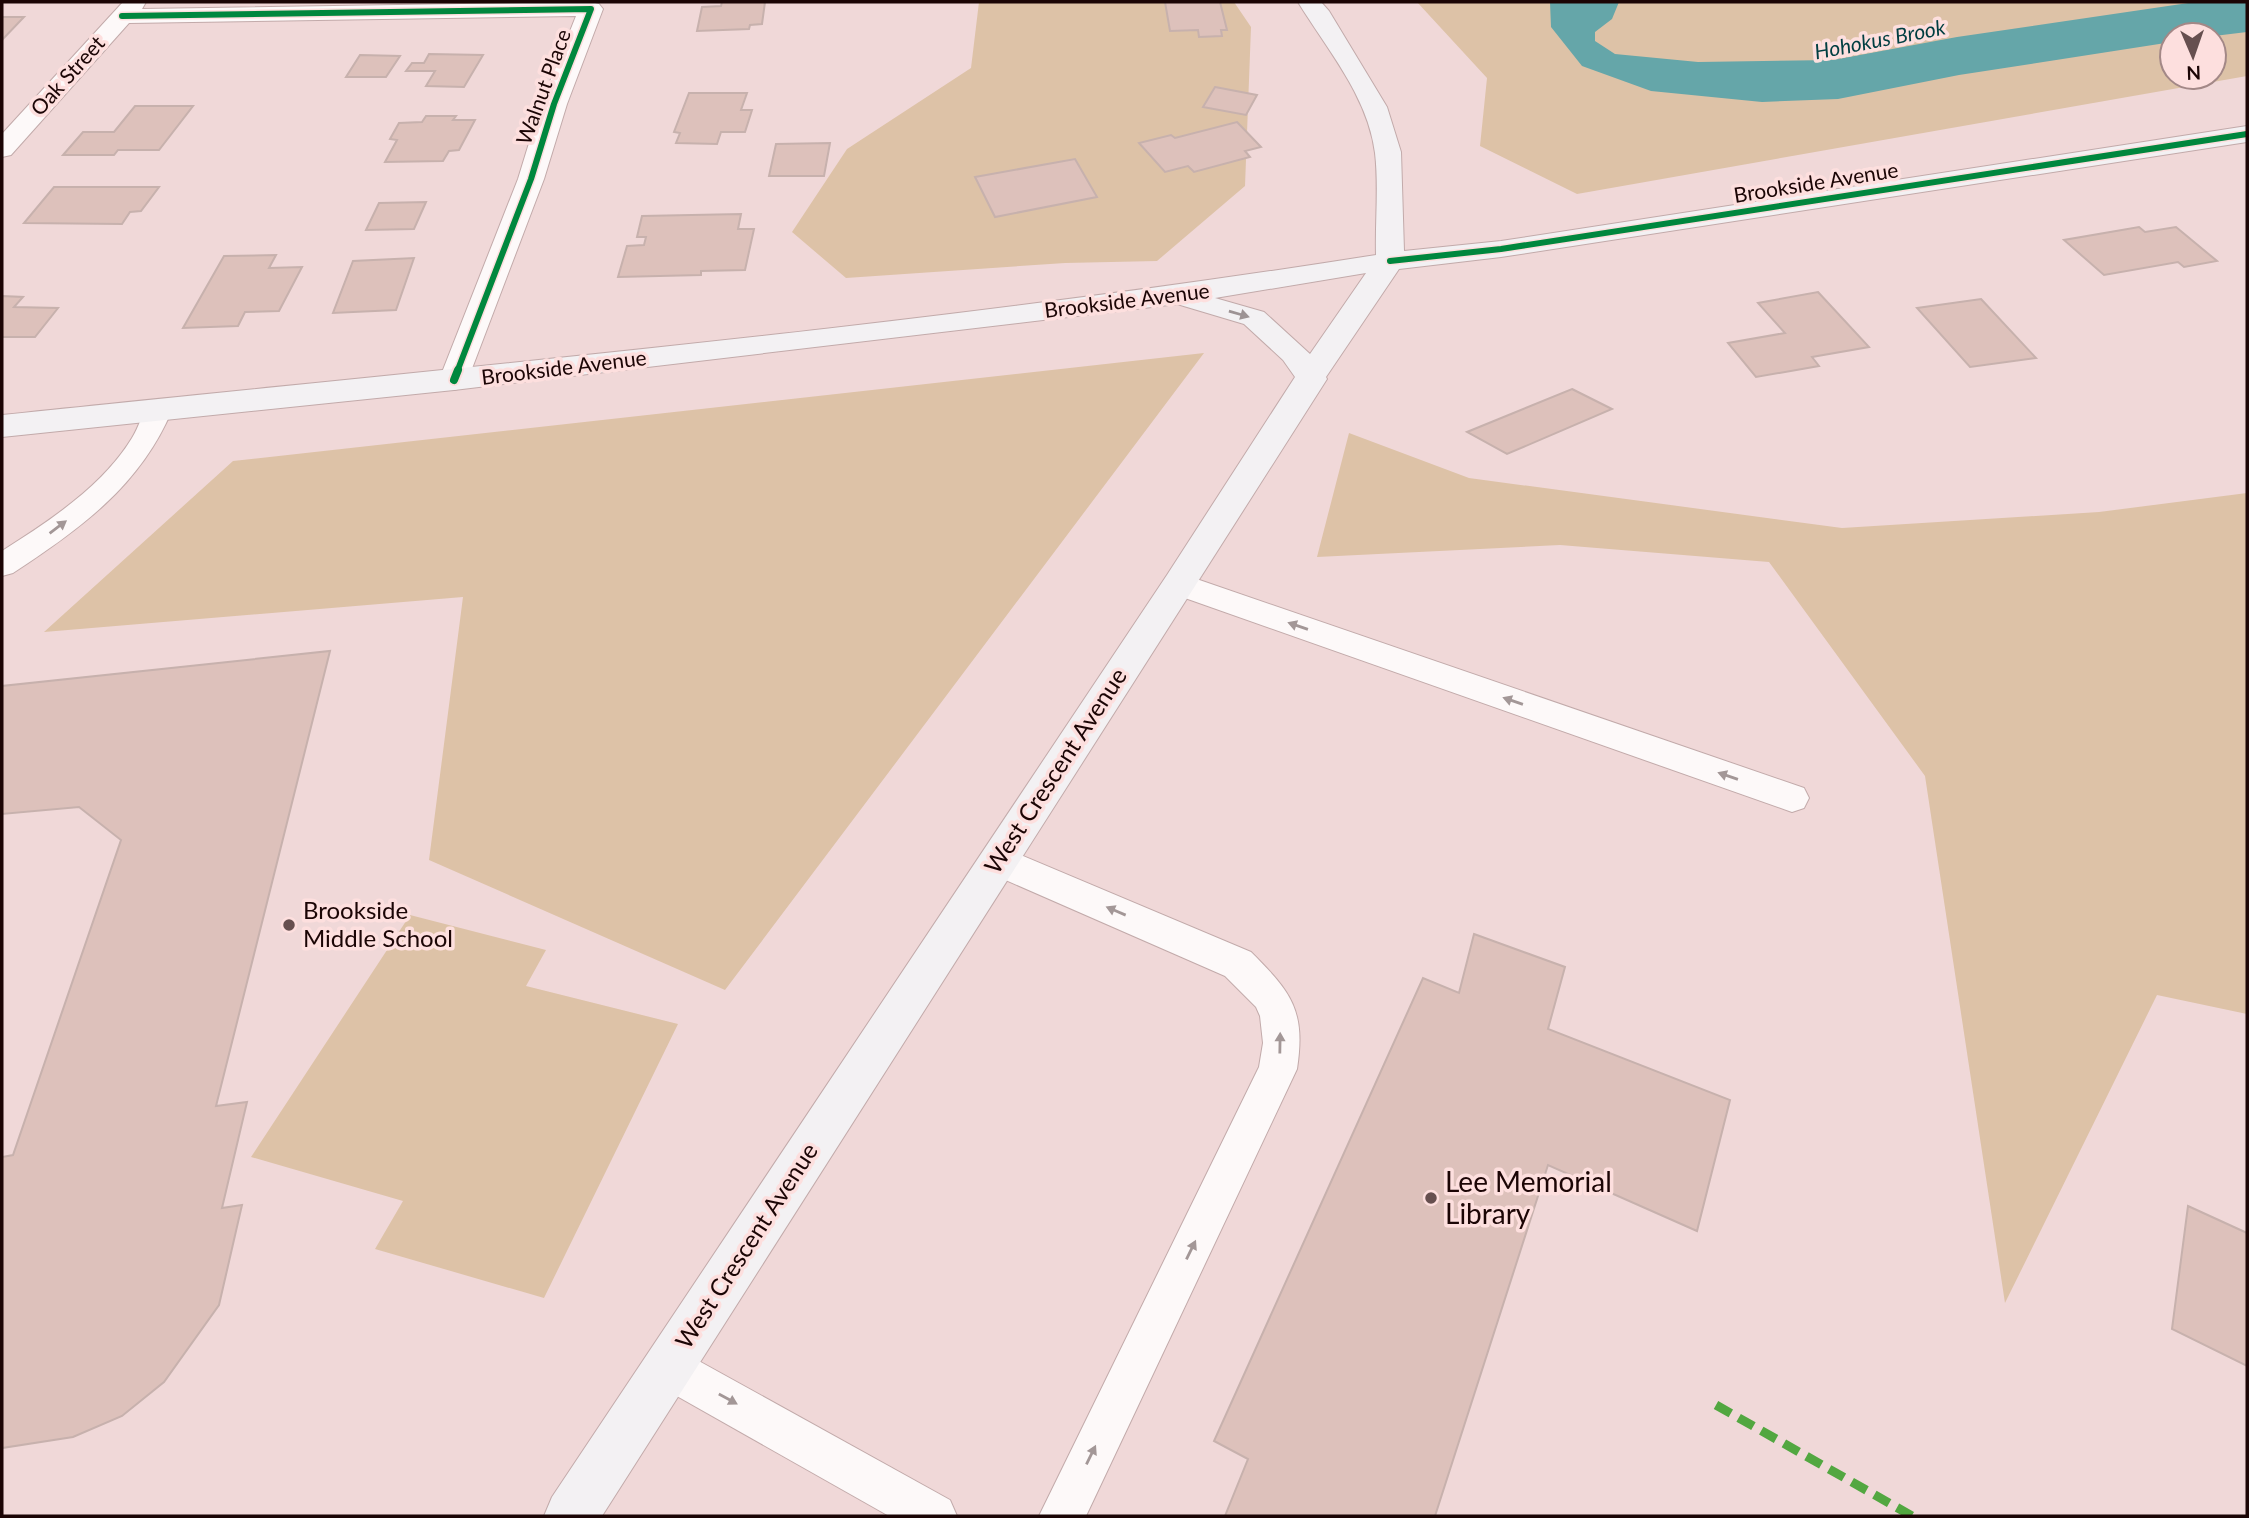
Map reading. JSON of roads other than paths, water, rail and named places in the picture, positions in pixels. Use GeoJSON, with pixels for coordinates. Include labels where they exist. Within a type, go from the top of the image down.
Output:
{"type":"FeatureCollection","features":[{"type":"Feature","properties":{"kind":"main road"},"geometry":{"type":"LineString","coordinates":[[1309,2],[1351,64],[1378,118],[1388,152],[1390,261]]}},
{"type":"Feature","properties":{"kind":"main road","name":"Brookside Avenue"},"geometry":{"type":"LineString","coordinates":[[2,426],[454,380],[1173,296],[1390,261],[1501,249],[2247,134]]}},
{"type":"Feature","properties":{"kind":"main road","name":"West Crescent Avenue"},"geometry":{"type":"LineString","coordinates":[[571,1516],[1312,379],[1343,326],[1390,261]]}},
{"type":"Feature","properties":{"kind":"main road"},"geometry":{"type":"LineString","coordinates":[[1173,296],[1254,318],[1294,353],[1312,379]]}},
{"type":"Feature","properties":{"kind":"street","name":"Oak Street"},"geometry":{"type":"LineString","coordinates":[[2,149],[128,9]]}},
{"type":"Feature","properties":{"kind":"street","name":"Walnut Place"},"geometry":{"type":"LineString","coordinates":[[128,9],[592,9],[554,104],[531,179],[454,380]]}},
{"type":"Feature","properties":{"kind":"lane"},"geometry":{"type":"LineString","coordinates":[[2,565],[59,528],[103,489],[143,444],[158,410]]}},
{"type":"Feature","properties":{"kind":"lane"},"geometry":{"type":"LineString","coordinates":[[1179,584],[1792,798]]}},
{"type":"Feature","properties":{"kind":"lane"},"geometry":{"type":"LineString","coordinates":[[997,860],[1238,964],[1269,995],[1279,1015],[1282,1043],[1278,1069],[1062,1516]]}},
{"type":"Feature","properties":{"kind":"lane"},"geometry":{"type":"LineString","coordinates":[[668,1366],[934,1516]]}},
{"type":"Feature","properties":{"kind":"water"},"geometry":{"type":"Polygon","coordinates":[[[1550,2],[1619,2],[1612,19],[1595,32],[1595,41],[1615,54],[1698,62],[1833,60],[1957,37],[2195,2],[2247,2],[2247,32],[2228,34],[2228,21],[2158,21],[2158,44],[1959,75],[1838,99],[1762,102],[1651,91],[1582,66],[1551,27],[1550,2]]]}},
{"type":"Feature","properties":{"kind":"place","name":"Brookside Middle School"},"geometry":{"type":"Point","coordinates":[289,925]}},
{"type":"Feature","properties":{"kind":"place","name":"Lee Memorial Library"},"geometry":{"type":"Point","coordinates":[1431,1198]}},
{"type":"Feature","properties":{"kind":"water label","name":"Hohokus Brook"},"geometry":{"type":"Point","coordinates":[1880,40]}}]}
